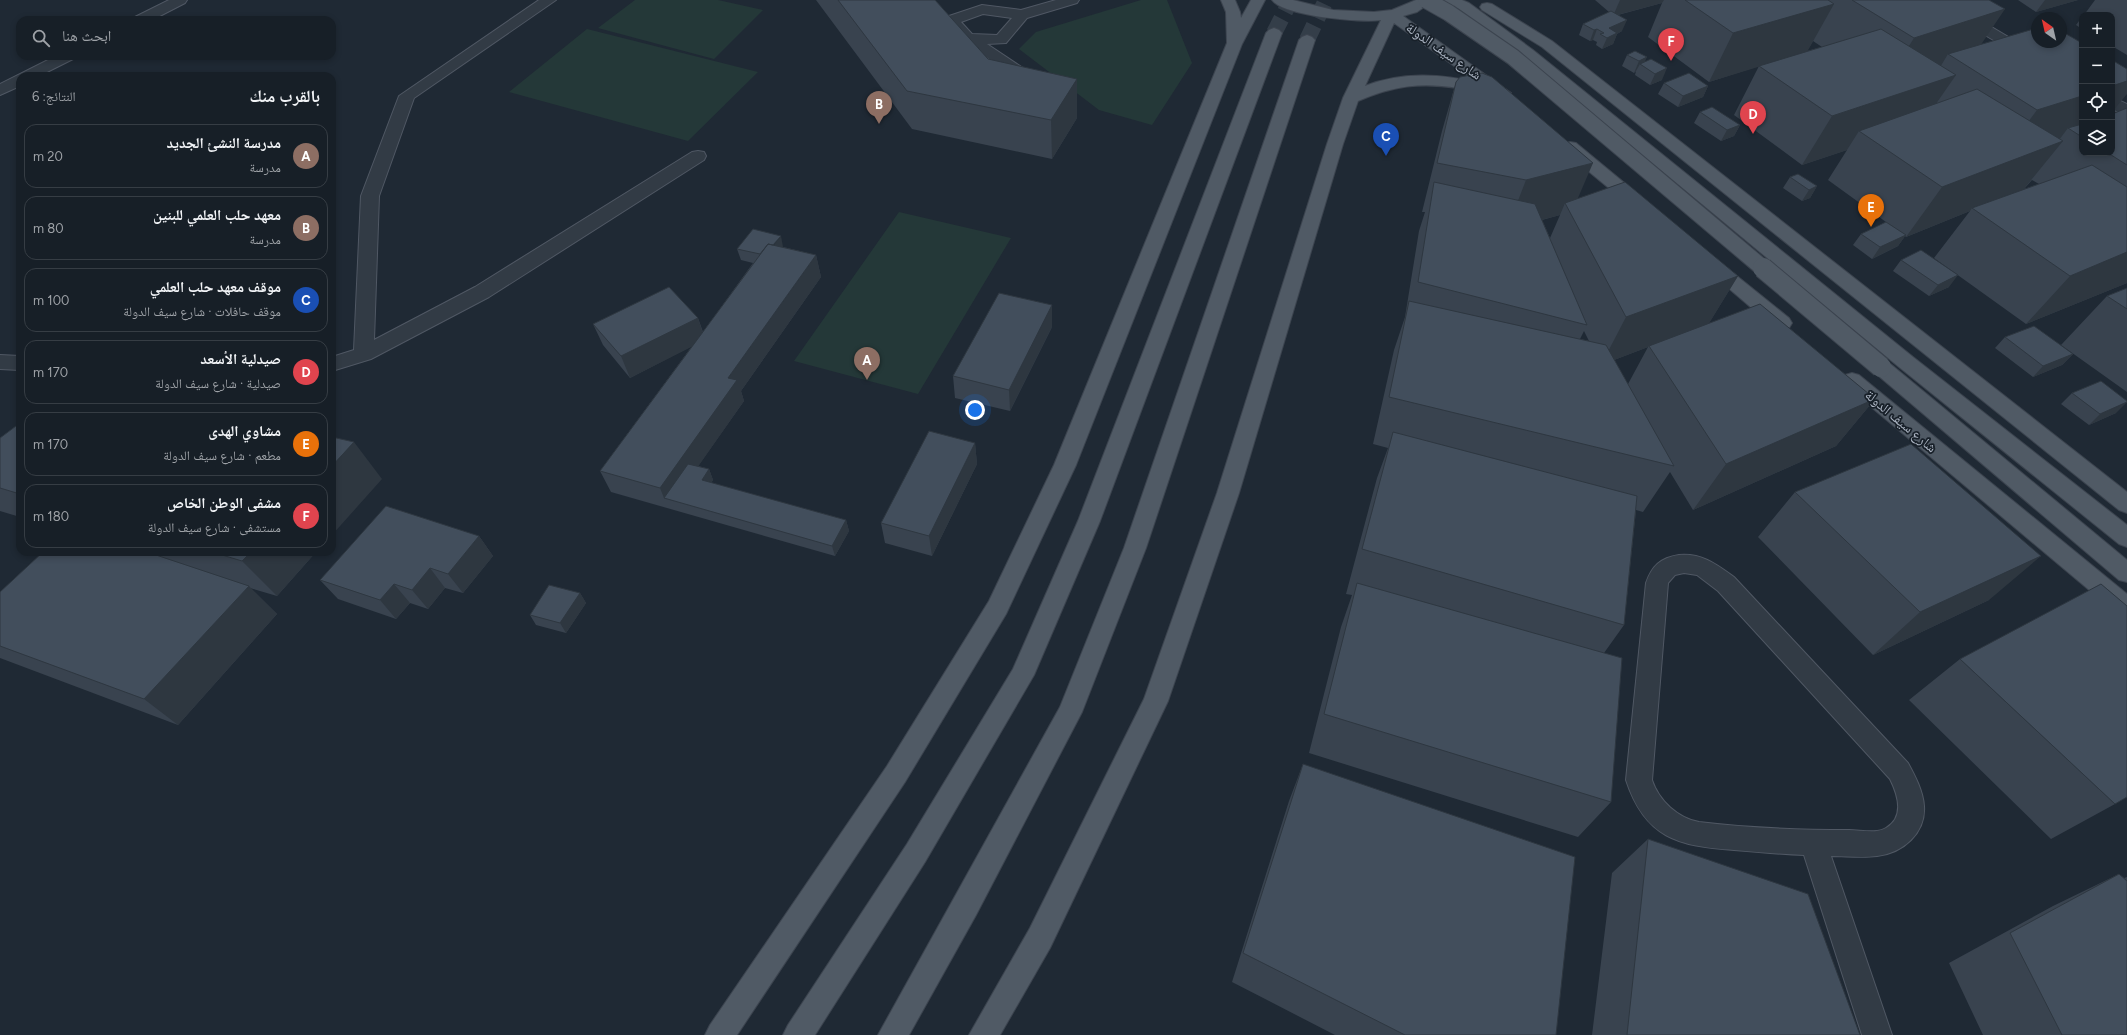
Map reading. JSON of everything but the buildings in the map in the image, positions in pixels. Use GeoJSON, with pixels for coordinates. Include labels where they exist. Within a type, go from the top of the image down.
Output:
{"type":"FeatureCollection","features":[{"type":"Feature","properties":{"kind":"main road"},"geometry":{"type":"LineString","coordinates":[[1228,0],[1233,12],[1234,44]]}},
{"type":"Feature","properties":{"kind":"main road"},"geometry":{"type":"LineString","coordinates":[[720,1035],[896,774],[998,607],[1065,465],[1234,44],[1258,0]]}},
{"type":"Feature","properties":{"kind":"main road"},"geometry":{"type":"LineString","coordinates":[[1279,0],[1322,13],[1353,16],[1391,14],[1409,9],[1426,0],[1449,12],[1513,57],[2127,573]]}},
{"type":"Feature","properties":{"kind":"main road"},"geometry":{"type":"LineString","coordinates":[[1450,0],[1464,6],[1528,53],[1906,362],[2127,538]]}},
{"type":"Feature","properties":{"kind":"main road"},"geometry":{"type":"LineString","coordinates":[[1476,0],[1547,44],[2127,504]]}},
{"type":"Feature","properties":{"kind":"main road"},"geometry":{"type":"LineString","coordinates":[[1510,6],[1547,44]]}},
{"type":"Feature","properties":{"kind":"main road"},"geometry":{"type":"LineString","coordinates":[[984,1035],[1040,938],[1156,701],[1228,493],[1351,98],[1391,14]]}},
{"type":"Feature","properties":{"kind":"main road","name":"شارع سيف الدولة"},"geometry":{"type":"LineString","coordinates":[[1351,98],[1376,87],[1414,81],[1441,81],[1476,87],[1512,100],[1475,71],[1391,14]]}},
{"type":"Feature","properties":{"kind":"main road"},"geometry":{"type":"LineString","coordinates":[[798,1035],[916,853],[1022,674],[1089,521],[1274,33]]}},
{"type":"Feature","properties":{"kind":"main road"},"geometry":{"type":"LineString","coordinates":[[892,1035],[966,905],[1070,712],[1135,548],[1307,40]]}},
{"type":"Feature","properties":{"kind":"main road"},"geometry":{"type":"LineString","coordinates":[[1558,138],[1650,214]]}},
{"type":"Feature","properties":{"kind":"main road"},"geometry":{"type":"LineString","coordinates":[[1699,254],[1797,335]]}},
{"type":"Feature","properties":{"kind":"main road","name":"شارع سيف الدولة"},"geometry":{"type":"LineString","coordinates":[[1840,370],[2127,608]]}},
{"type":"Feature","properties":{"kind":"street"},"geometry":{"type":"LineString","coordinates":[[148,16],[180,0]]}},
{"type":"Feature","properties":{"kind":"street"},"geometry":{"type":"LineString","coordinates":[[364,354],[370,196],[407,96],[549,0]]}},
{"type":"Feature","properties":{"kind":"street"},"geometry":{"type":"LineString","coordinates":[[1039,86],[968,38],[951,20],[982,9],[1022,15],[1072,0]]}},
{"type":"Feature","properties":{"kind":"street"},"geometry":{"type":"LineString","coordinates":[[1936,0],[2042,62]]}},
{"type":"Feature","properties":{"kind":"street"},"geometry":{"type":"LineString","coordinates":[[968,38],[1001,40],[1022,15]]}},
{"type":"Feature","properties":{"kind":"street"},"geometry":{"type":"LineString","coordinates":[[36,72],[60,60]]}},
{"type":"Feature","properties":{"kind":"street"},"geometry":{"type":"LineString","coordinates":[[0,90],[16,82]]}},
{"type":"Feature","properties":{"kind":"street"},"geometry":{"type":"LineString","coordinates":[[2115,104],[2127,111]]}},
{"type":"Feature","properties":{"kind":"street"},"geometry":{"type":"LineString","coordinates":[[336,363],[364,354],[482,292],[698,156]]}},
{"type":"Feature","properties":{"kind":"street"},"geometry":{"type":"LineString","coordinates":[[0,362],[16,363]]}},
{"type":"Feature","properties":{"kind":"street"},"geometry":{"type":"LineString","coordinates":[[1684,564],[1702,566],[1726,584],[1899,771],[1909,789],[1912,807],[1911,812],[1908,823],[1897,836],[1880,843],[1814,843],[1700,835],[1679,829],[1661,816],[1650,805],[1643,792],[1639,780],[1657,583],[1660,572],[1669,565],[1684,564]]}},
{"type":"Feature","properties":{"kind":"street"},"geometry":{"type":"LineString","coordinates":[[1814,843],[1877,1035]]}},
{"type":"Feature","properties":{"kind":"green space"},"geometry":{"type":"Polygon","coordinates":[[[635,0],[718,0],[763,10],[714,59],[598,28],[635,0]]]}},
{"type":"Feature","properties":{"kind":"green space"},"geometry":{"type":"Polygon","coordinates":[[[1141,0],[1167,0],[1192,63],[1152,125],[1099,110],[1019,49],[1036,32],[1141,0]]]}},
{"type":"Feature","properties":{"kind":"green space"},"geometry":{"type":"Polygon","coordinates":[[[587,29],[758,72],[688,141],[509,92],[587,29]]]}},
{"type":"Feature","properties":{"kind":"green space"},"geometry":{"type":"Polygon","coordinates":[[[899,212],[1011,238],[918,394],[794,361],[899,212]]]}},
{"type":"Feature","properties":{"kind":"tunnel"},"geometry":{"type":"LineString","coordinates":[[1274,33],[1291,0]]}},
{"type":"Feature","properties":{"kind":"tunnel"},"geometry":{"type":"LineString","coordinates":[[1307,40],[1326,0]]}},
{"type":"Feature","properties":{"kind":"place","name":"مشفى الوطن الخاص"},"geometry":{"type":"Point","coordinates":[1671,61]}},
{"type":"Feature","properties":{"kind":"place","name":"معهد حلب العلمي للبنين"},"geometry":{"type":"Point","coordinates":[879,124]}},
{"type":"Feature","properties":{"kind":"place","name":"صيدلية الأسعد"},"geometry":{"type":"Point","coordinates":[1753,134]}},
{"type":"Feature","properties":{"kind":"place","name":"موقف معهد حلب العلمي"},"geometry":{"type":"Point","coordinates":[1386,156]}},
{"type":"Feature","properties":{"kind":"place","name":"مشاوي الهدى"},"geometry":{"type":"Point","coordinates":[1871,227]}},
{"type":"Feature","properties":{"kind":"place","name":"مدرسة النشئ الجديد"},"geometry":{"type":"Point","coordinates":[867,380]}}]}
